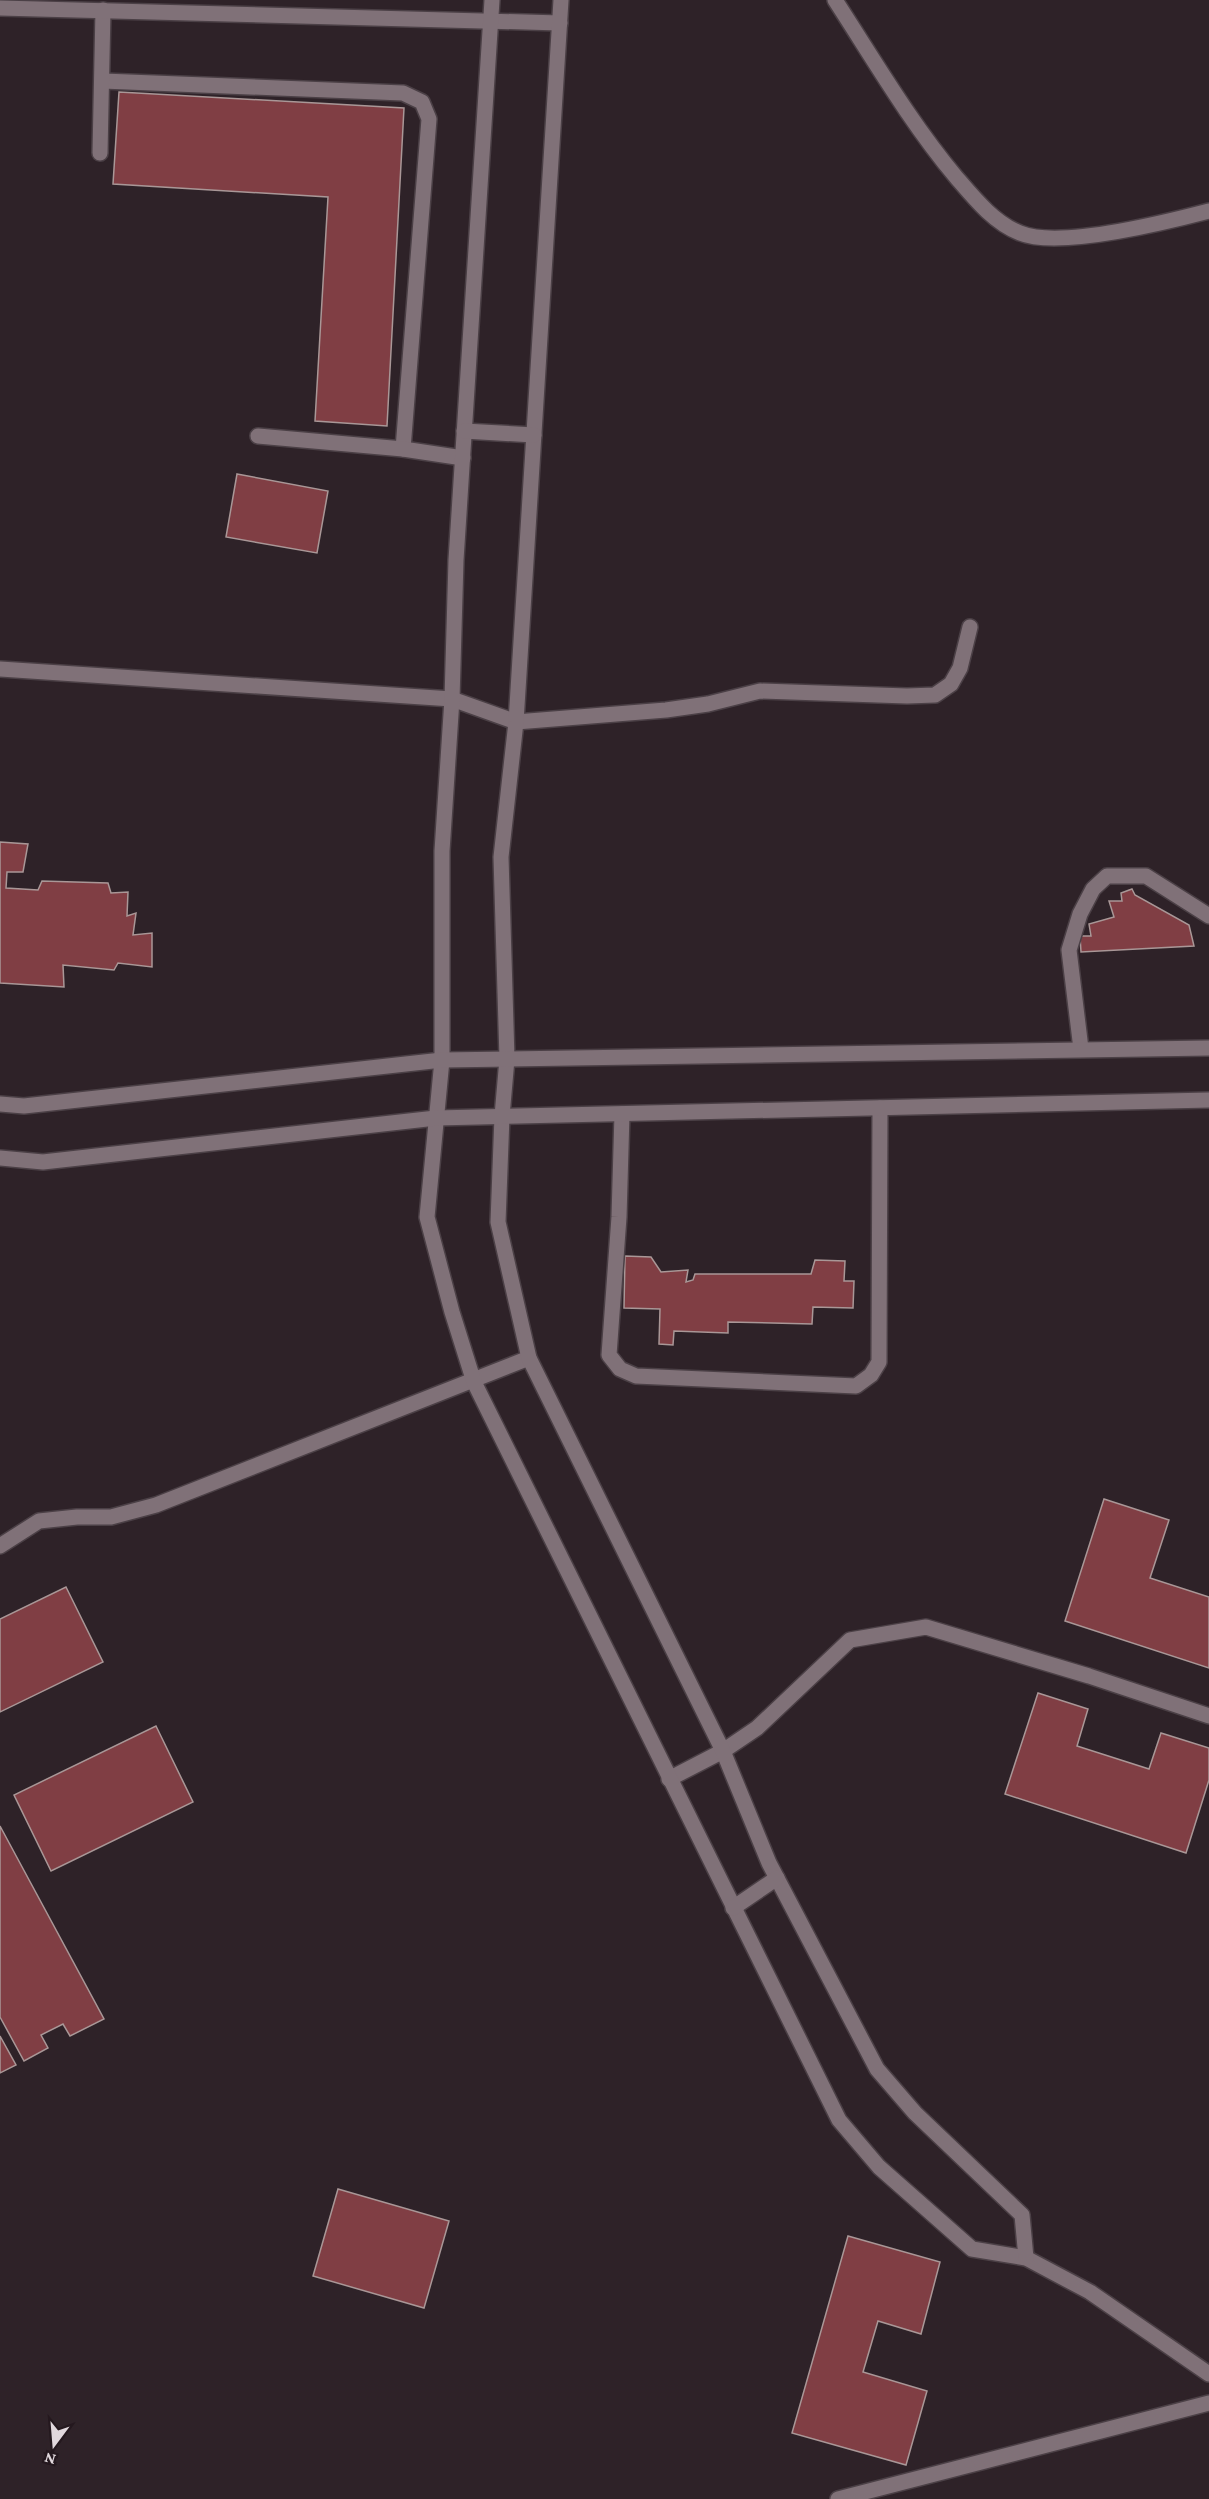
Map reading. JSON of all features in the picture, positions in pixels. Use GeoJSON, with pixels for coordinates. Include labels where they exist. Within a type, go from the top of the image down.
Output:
{"type":"FeatureCollection","features":[{"type":"Feature","properties":{"kind":"street"},"geometry":{"type":"LineString","coordinates":[[492,0],[456,561],[452,699],[442,851],[442,1060],[427,1217],[452,1312],[474,1382],[839,2120],[879,2166],[972,2249],[1026,2258],[1090,2292],[1209,2374]]}},
{"type":"Feature","properties":{"kind":"street"},"geometry":{"type":"LineString","coordinates":[[561,0],[516,722],[501,857],[507,1059],[502,1116],[498,1222],[529,1358],[723,1751],[777,1878],[878,2069],[915,2113],[1022,2216],[1026,2258]]}},
{"type":"Feature","properties":{"kind":"street"},"geometry":{"type":"LineString","coordinates":[[835,0],[925,140],[983,209],[1021,234],[1065,239],[1173,221],[1209,211]]}},
{"type":"Feature","properties":{"kind":"street"},"geometry":{"type":"LineString","coordinates":[[0,8],[75,5],[103,10],[560,23]]}},
{"type":"Feature","properties":{"kind":"street"},"geometry":{"type":"LineString","coordinates":[[100,153],[103,10]]}},
{"type":"Feature","properties":{"kind":"street"},"geometry":{"type":"LineString","coordinates":[[103,81],[403,93],[422,102],[429,120],[403,449]]}},
{"type":"Feature","properties":{"kind":"street"},"geometry":{"type":"LineString","coordinates":[[464,431],[534,435]]}},
{"type":"Feature","properties":{"kind":"street"},"geometry":{"type":"LineString","coordinates":[[258,436],[403,449],[463,458]]}},
{"type":"Feature","properties":{"kind":"street"},"geometry":{"type":"LineString","coordinates":[[0,669],[452,699],[516,722],[666,710],[708,704],[760,691],[907,696],[935,694],[951,684],[960,668],[970,627]]}},
{"type":"Feature","properties":{"kind":"street"},"geometry":{"type":"LineString","coordinates":[[1081,1049],[1069,950],[1080,914],[1093,889],[1107,876],[1146,876],[1209,916]]}},
{"type":"Feature","properties":{"kind":"street"},"geometry":{"type":"LineString","coordinates":[[0,1104],[24,1106],[442,1060],[1209,1048]]}},
{"type":"Feature","properties":{"kind":"street"},"geometry":{"type":"LineString","coordinates":[[0,1158],[43,1162],[436,1118],[1209,1100]]}},
{"type":"Feature","properties":{"kind":"street"},"geometry":{"type":"LineString","coordinates":[[622,1114],[619,1217],[609,1354],[620,1369],[636,1376],[856,1386],[871,1376],[879,1362],[880,1108]]}},
{"type":"Feature","properties":{"kind":"street"},"geometry":{"type":"LineString","coordinates":[[0,1546],[39,1521],[111,1517],[156,1505],[474,1382],[529,1358]]}},
{"type":"Feature","properties":{"kind":"street"},"geometry":{"type":"LineString","coordinates":[[669,1779],[723,1751],[757,1728],[850,1640],[926,1627],[1089,1676],[1209,1716]]}},
{"type":"Feature","properties":{"kind":"street"},"geometry":{"type":"LineString","coordinates":[[733,1908],[777,1878]]}},
{"type":"Feature","properties":{"kind":"street"},"geometry":{"type":"LineString","coordinates":[[838,2499],[1209,2403]]}},
{"type":"Feature","properties":{"kind":"building"},"geometry":{"type":"Polygon","coordinates":[[[119,92],[404,108],[387,426],[315,421],[328,197],[113,184],[119,92]]]}},
{"type":"Feature","properties":{"kind":"building"},"geometry":{"type":"Polygon","coordinates":[[[237,474],[328,491],[317,553],[226,537],[237,474]]]}},
{"type":"Feature","properties":{"kind":"building"},"geometry":{"type":"Polygon","coordinates":[[[0,842],[28,844],[23,872],[7,872],[6,888],[38,890],[42,881],[108,883],[111,893],[128,892],[127,916],[136,913],[133,935],[152,933],[152,967],[118,963],[114,970],[63,965],[64,987],[0,983],[0,842]]]}},
{"type":"Feature","properties":{"kind":"building"},"geometry":{"type":"Polygon","coordinates":[[[1132,889],[1135,895],[1189,925],[1194,946],[1081,952],[1080,936],[1091,936],[1089,924],[1114,917],[1109,901],[1122,901],[1121,893],[1132,889]]]}},
{"type":"Feature","properties":{"kind":"building"},"geometry":{"type":"Polygon","coordinates":[[[625,1256],[651,1257],[661,1272],[688,1270],[686,1282],[693,1280],[695,1274],[811,1274],[815,1260],[845,1261],[844,1281],[854,1281],[853,1308],[813,1307],[812,1324],[728,1322],[728,1333],[674,1331],[673,1345],[659,1344],[660,1309],[624,1308],[625,1256]]]}},
{"type":"Feature","properties":{"kind":"building"},"geometry":{"type":"Polygon","coordinates":[[[1104,1499],[1169,1520],[1150,1578],[1209,1597],[1209,1668],[1065,1621],[1104,1499]]]}},
{"type":"Feature","properties":{"kind":"building"},"geometry":{"type":"Polygon","coordinates":[[[66,1587],[103,1662],[0,1712],[0,1619],[66,1587]]]}},
{"type":"Feature","properties":{"kind":"building"},"geometry":{"type":"Polygon","coordinates":[[[1038,1693],[1088,1709],[1077,1746],[1149,1769],[1161,1733],[1209,1748],[1209,1780],[1186,1853],[1005,1794],[1038,1693]]]}},
{"type":"Feature","properties":{"kind":"building"},"geometry":{"type":"Polygon","coordinates":[[[156,1726],[193,1802],[51,1871],[14,1795],[156,1726]]]}},
{"type":"Feature","properties":{"kind":"building"},"geometry":{"type":"Polygon","coordinates":[[[0,1826],[104,2019],[70,2036],[63,2024],[41,2035],[48,2048],[24,2061],[0,2017],[0,1826]]]}},
{"type":"Feature","properties":{"kind":"building"},"geometry":{"type":"Polygon","coordinates":[[[0,2036],[16,2065],[0,2073],[0,2036]]]}},
{"type":"Feature","properties":{"kind":"building"},"geometry":{"type":"Polygon","coordinates":[[[338,2189],[449,2221],[424,2308],[313,2276],[338,2189]]]}},
{"type":"Feature","properties":{"kind":"building"},"geometry":{"type":"Polygon","coordinates":[[[848,2236],[940,2262],[921,2334],[878,2321],[863,2372],[927,2391],[906,2465],[792,2433],[848,2236]]]}}]}
